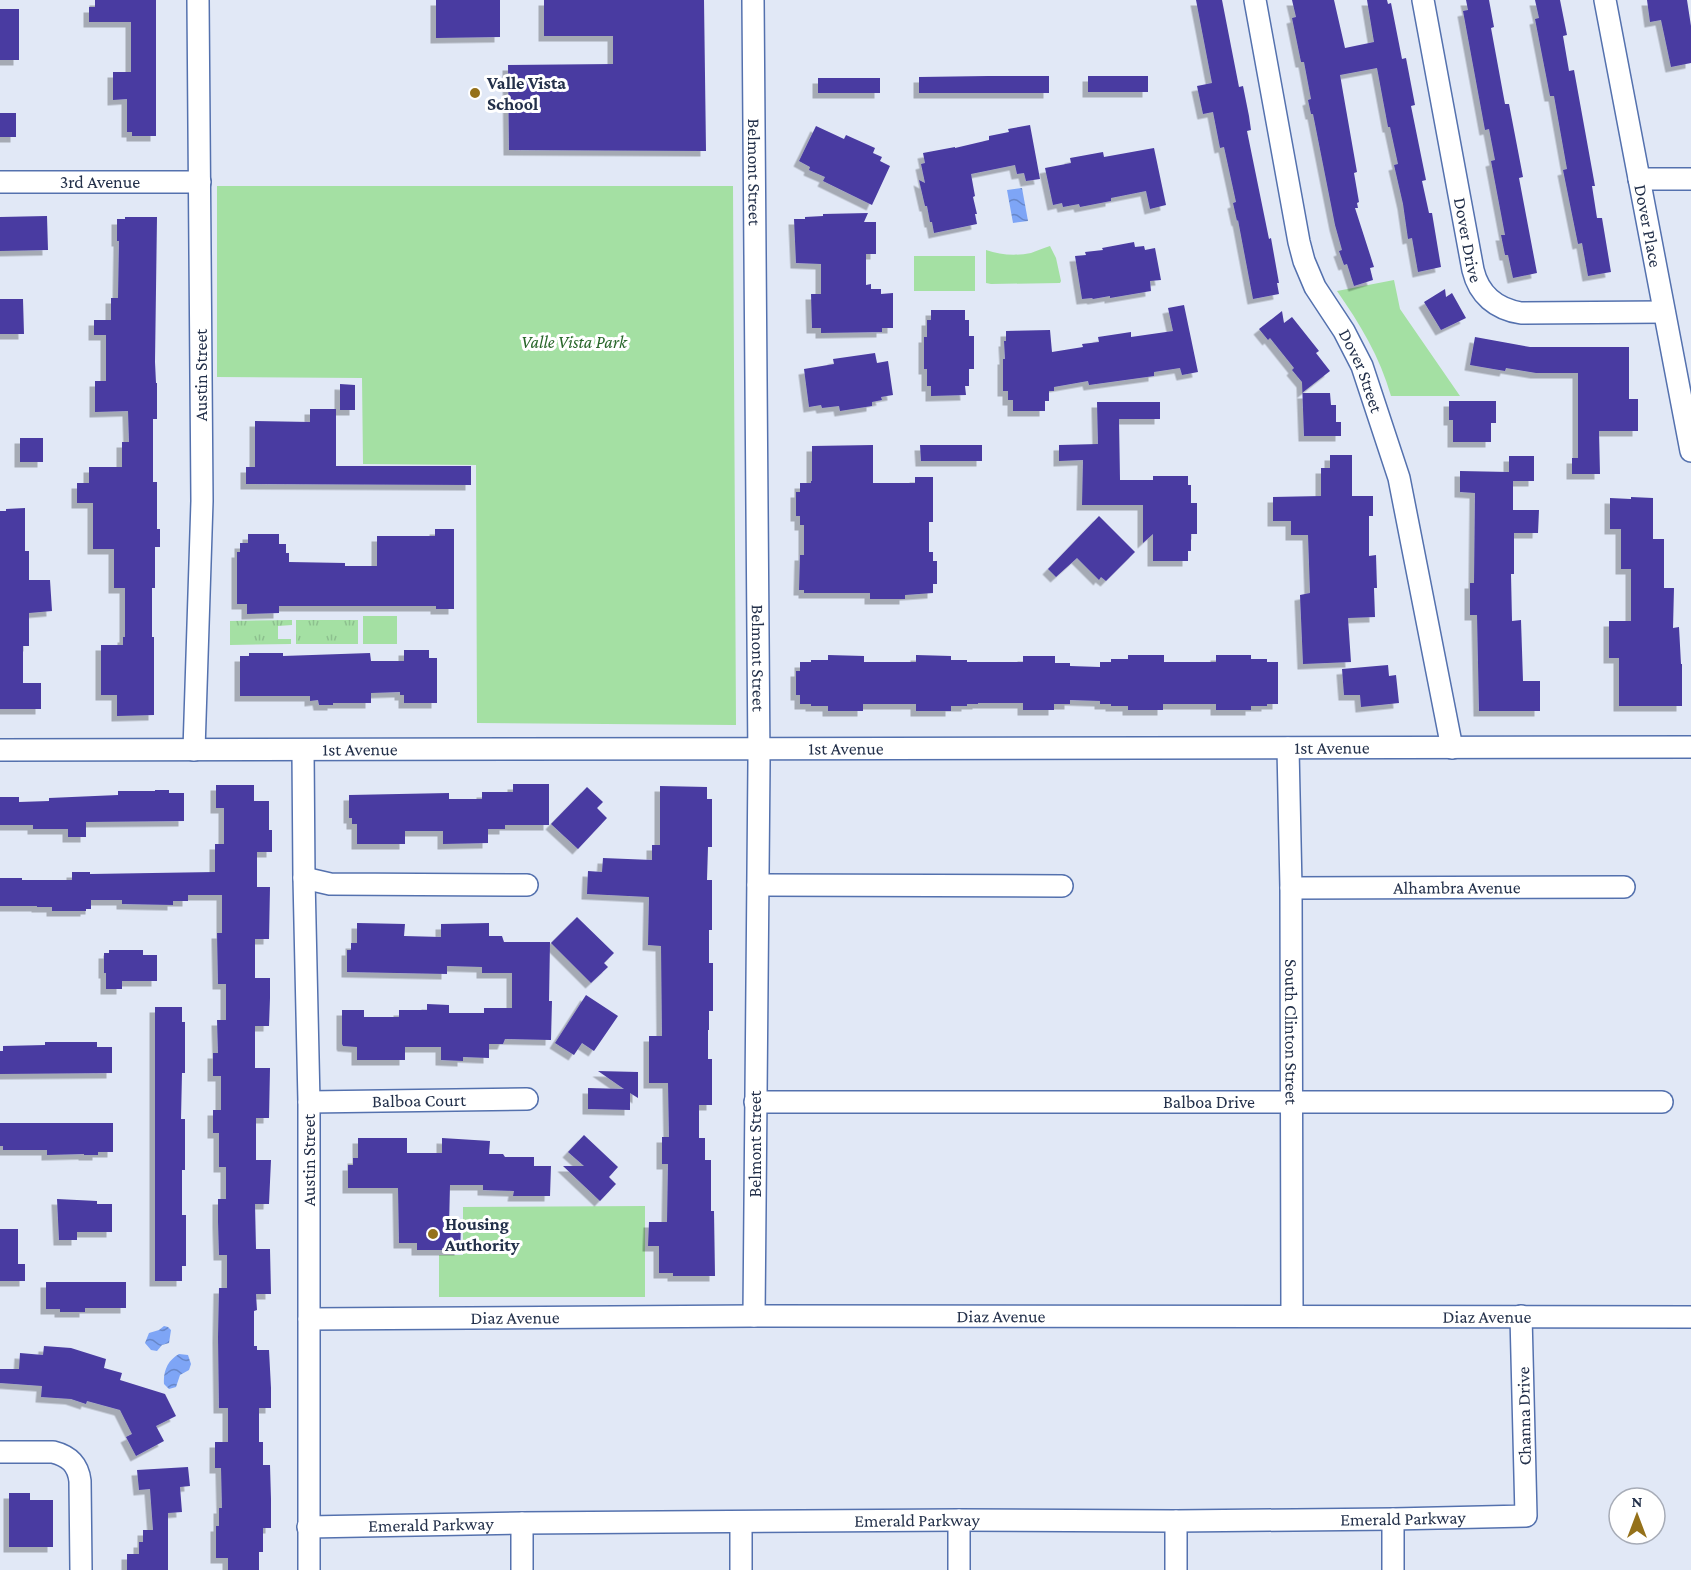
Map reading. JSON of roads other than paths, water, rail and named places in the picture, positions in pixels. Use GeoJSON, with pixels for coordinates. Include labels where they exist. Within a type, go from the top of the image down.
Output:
{"type":"FeatureCollection","features":[{"type":"Feature","properties":{"kind":"street","name":"Austin Street"},"geometry":{"type":"LineString","coordinates":[[194,750],[202,501],[198,0]]}},
{"type":"Feature","properties":{"kind":"street","name":"Belmont Street"},"geometry":{"type":"LineString","coordinates":[[753,0],[759,748],[754,1316]]}},
{"type":"Feature","properties":{"kind":"street","name":"Dover Street"},"geometry":{"type":"LineString","coordinates":[[1256,0],[1304,261],[1315,287],[1344,331],[1362,366],[1393,457],[1405,502],[1452,748]]}},
{"type":"Feature","properties":{"kind":"street","name":"Dover Drive"},"geometry":{"type":"LineString","coordinates":[[1423,0],[1473,270],[1482,291],[1501,308],[1521,313],[1664,312]]}},
{"type":"Feature","properties":{"kind":"street","name":"Dover Place"},"geometry":{"type":"LineString","coordinates":[[1605,0],[1691,451]]}},
{"type":"Feature","properties":{"kind":"street"},"geometry":{"type":"LineString","coordinates":[[1639,179],[1691,179]]}},
{"type":"Feature","properties":{"kind":"street","name":"3rd Avenue"},"geometry":{"type":"LineString","coordinates":[[0,182],[200,182]]}},
{"type":"Feature","properties":{"kind":"street","name":"1st Avenue"},"geometry":{"type":"LineString","coordinates":[[0,750],[1691,747]]}},
{"type":"Feature","properties":{"kind":"street","name":"South Clinton Street"},"geometry":{"type":"LineString","coordinates":[[1288,748],[1291,888],[1292,1316]]}},
{"type":"Feature","properties":{"kind":"street","name":"Austin Street"},"geometry":{"type":"LineString","coordinates":[[303,750],[309,1102],[309,1570]]}},
{"type":"Feature","properties":{"kind":"street"},"geometry":{"type":"LineString","coordinates":[[304,878],[330,884],[528,885]]}},
{"type":"Feature","properties":{"kind":"street"},"geometry":{"type":"LineString","coordinates":[[758,885],[1062,886]]}},
{"type":"Feature","properties":{"kind":"street","name":"Alhambra Avenue"},"geometry":{"type":"LineString","coordinates":[[1291,888],[1624,887]]}},
{"type":"Feature","properties":{"kind":"street","name":"Balboa Court"},"geometry":{"type":"LineString","coordinates":[[309,1102],[528,1099]]}},
{"type":"Feature","properties":{"kind":"street","name":"Balboa Drive"},"geometry":{"type":"LineString","coordinates":[[755,1102],[1662,1102]]}},
{"type":"Feature","properties":{"kind":"street","name":"Diaz Avenue"},"geometry":{"type":"LineString","coordinates":[[309,1319],[754,1316],[1691,1317]]}},
{"type":"Feature","properties":{"kind":"street","name":"Channa Drive"},"geometry":{"type":"LineString","coordinates":[[1521,1316],[1526,1516]]}},
{"type":"Feature","properties":{"kind":"street"},"geometry":{"type":"LineString","coordinates":[[0,1452],[53,1452],[73,1462],[80,1481],[81,1570]]}},
{"type":"Feature","properties":{"kind":"street","name":"Emerald Parkway"},"geometry":{"type":"LineString","coordinates":[[308,1527],[522,1523],[1176,1521],[1526,1516]]}},
{"type":"Feature","properties":{"kind":"street"},"geometry":{"type":"LineString","coordinates":[[1393,1519],[1393,1570]]}},
{"type":"Feature","properties":{"kind":"street"},"geometry":{"type":"LineString","coordinates":[[959,1520],[959,1570]]}},
{"type":"Feature","properties":{"kind":"street"},"geometry":{"type":"LineString","coordinates":[[1176,1521],[1176,1570]]}},
{"type":"Feature","properties":{"kind":"street"},"geometry":{"type":"LineString","coordinates":[[741,1522],[741,1570]]}},
{"type":"Feature","properties":{"kind":"street"},"geometry":{"type":"LineString","coordinates":[[522,1523],[522,1570]]}},
{"type":"Feature","properties":{"kind":"water"},"geometry":{"type":"Polygon","coordinates":[[[1022,188],[1028,221],[1013,223],[1007,190],[1022,188]]]}},
{"type":"Feature","properties":{"kind":"water"},"geometry":{"type":"Polygon","coordinates":[[[164,1326],[171,1330],[169,1343],[162,1345],[157,1351],[151,1350],[145,1343],[149,1333],[164,1326]]]}},
{"type":"Feature","properties":{"kind":"water"},"geometry":{"type":"Polygon","coordinates":[[[179,1354],[188,1355],[191,1364],[189,1370],[180,1375],[176,1387],[169,1389],[164,1384],[165,1370],[172,1359],[179,1354]]]}},
{"type":"Feature","properties":{"kind":"place","name":"Valle Vista School"},"geometry":{"type":"Point","coordinates":[475,93]}},
{"type":"Feature","properties":{"kind":"place","name":"Housing Authority"},"geometry":{"type":"Point","coordinates":[433,1234]}},
{"type":"Feature","properties":{"kind":"park label","name":"Valle Vista Park"},"geometry":{"type":"Point","coordinates":[574,342]}}]}
